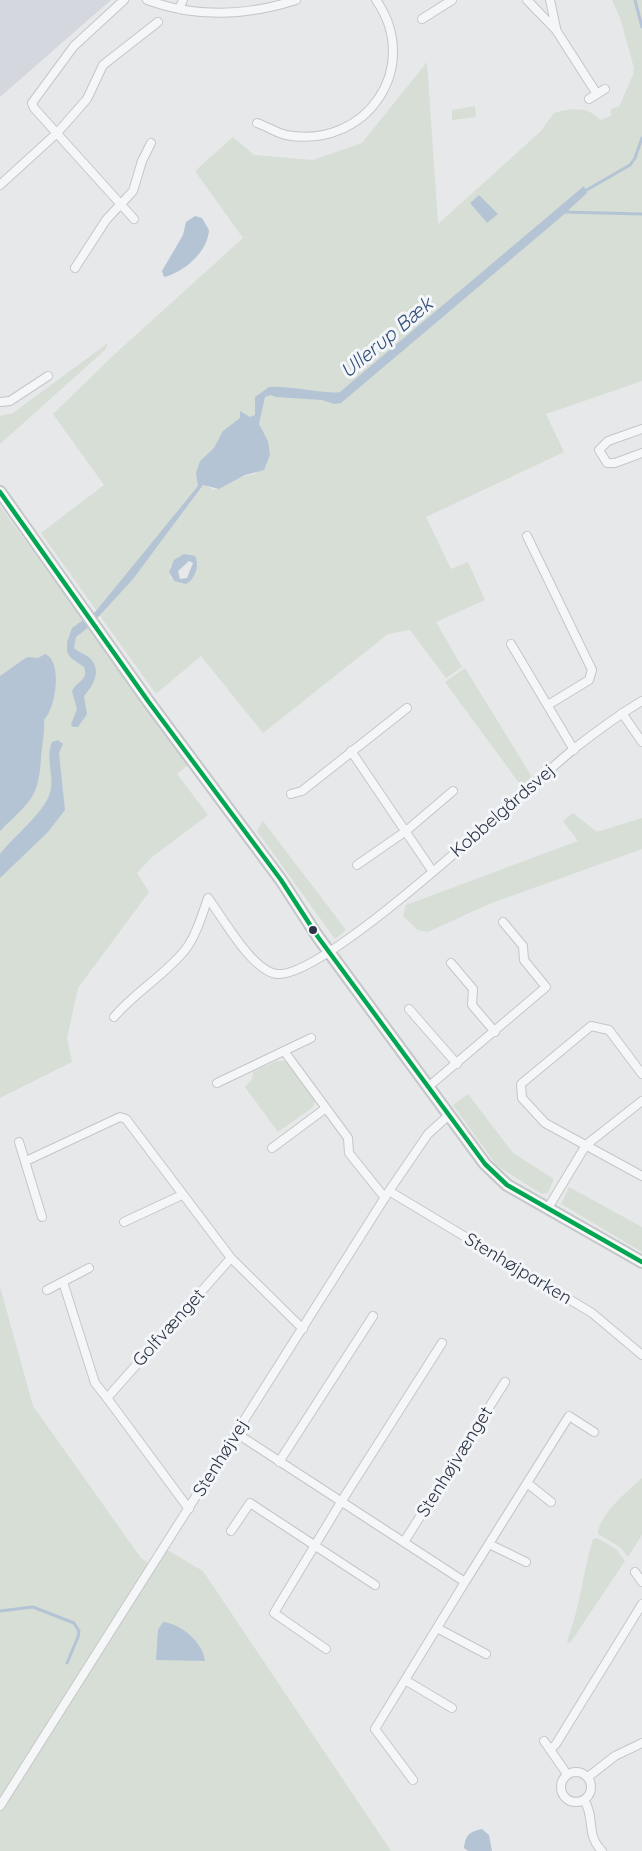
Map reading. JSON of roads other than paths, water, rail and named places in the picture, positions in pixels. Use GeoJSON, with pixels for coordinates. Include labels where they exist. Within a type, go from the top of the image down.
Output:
{"type":"FeatureCollection","features":[{"type":"Feature","properties":{"kind":"street"},"geometry":{"type":"LineString","coordinates":[[124,0],[74,46],[34,98],[34,108],[134,219]]}},
{"type":"Feature","properties":{"kind":"street"},"geometry":{"type":"LineString","coordinates":[[147,0],[179,9],[230,13],[256,11],[296,0]]}},
{"type":"Feature","properties":{"kind":"street"},"geometry":{"type":"LineString","coordinates":[[179,9],[183,0]]}},
{"type":"Feature","properties":{"kind":"street"},"geometry":{"type":"LineString","coordinates":[[257,123],[286,135],[316,135],[346,128],[372,110],[390,81],[393,43],[383,10],[376,0]]}},
{"type":"Feature","properties":{"kind":"street"},"geometry":{"type":"LineString","coordinates":[[422,19],[452,0]]}},
{"type":"Feature","properties":{"kind":"street"},"geometry":{"type":"LineString","coordinates":[[527,0],[556,30],[593,96],[605,89]]}},
{"type":"Feature","properties":{"kind":"street"},"geometry":{"type":"LineString","coordinates":[[550,0],[556,30]]}},
{"type":"Feature","properties":{"kind":"street"},"geometry":{"type":"LineString","coordinates":[[0,185],[57,133],[87,99],[103,65],[158,22]]}},
{"type":"Feature","properties":{"kind":"street"},"geometry":{"type":"LineString","coordinates":[[75,268],[106,220],[134,192],[142,161],[151,143]]}},
{"type":"Feature","properties":{"kind":"street"},"geometry":{"type":"LineString","coordinates":[[0,402],[10,401],[48,376]]}},
{"type":"Feature","properties":{"kind":"street"},"geometry":{"type":"LineString","coordinates":[[642,429],[608,441],[599,450],[607,463],[615,463],[642,453]]}},
{"type":"Feature","properties":{"kind":"street"},"geometry":{"type":"LineString","coordinates":[[0,492],[95,623],[148,701],[281,880],[329,952],[492,1173],[507,1185],[642,1262]]}},
{"type":"Feature","properties":{"kind":"street"},"geometry":{"type":"LineString","coordinates":[[527,536],[592,670],[589,680],[548,705]]}},
{"type":"Feature","properties":{"kind":"street"},"geometry":{"type":"LineString","coordinates":[[511,644],[574,750]]}},
{"type":"Feature","properties":{"kind":"street","name":"Kobbelgårdsvej"},"geometry":{"type":"LineString","coordinates":[[114,1017],[133,995],[174,962],[187,947],[208,898],[254,961],[276,974],[291,973],[329,952],[433,872],[574,750],[622,713],[642,701]]}},
{"type":"Feature","properties":{"kind":"street"},"geometry":{"type":"LineString","coordinates":[[291,794],[302,791],[407,708]]}},
{"type":"Feature","properties":{"kind":"street"},"geometry":{"type":"LineString","coordinates":[[622,713],[642,742]]}},
{"type":"Feature","properties":{"kind":"street","name":"Kobbelgårdsvej"},"geometry":{"type":"LineString","coordinates":[[351,752],[433,872]]}},
{"type":"Feature","properties":{"kind":"street"},"geometry":{"type":"LineString","coordinates":[[357,865],[406,831],[453,791]]}},
{"type":"Feature","properties":{"kind":"street"},"geometry":{"type":"LineString","coordinates":[[428,1087],[546,987],[524,960],[523,946],[503,922]]}},
{"type":"Feature","properties":{"kind":"street"},"geometry":{"type":"LineString","coordinates":[[451,963],[473,989],[472,1005],[495,1032]]}},
{"type":"Feature","properties":{"kind":"street"},"geometry":{"type":"LineString","coordinates":[[409,1009],[457,1064]]}},
{"type":"Feature","properties":{"kind":"street"},"geometry":{"type":"LineString","coordinates":[[642,1074],[609,1030],[591,1026],[521,1084],[522,1098],[537,1116],[642,1176]]}},
{"type":"Feature","properties":{"kind":"street"},"geometry":{"type":"LineString","coordinates":[[217,1083],[311,1038]]}},
{"type":"Feature","properties":{"kind":"street"},"geometry":{"type":"LineString","coordinates":[[284,1051],[348,1138],[349,1153],[387,1195]]}},
{"type":"Feature","properties":{"kind":"street"},"geometry":{"type":"LineString","coordinates":[[548,1209],[586,1145],[642,1101]]}},
{"type":"Feature","properties":{"kind":"street"},"geometry":{"type":"LineString","coordinates":[[272,1148],[326,1108]]}},
{"type":"Feature","properties":{"kind":"street","name":"Stenhøjvej"},"geometry":{"type":"LineString","coordinates":[[0,1806],[387,1195],[428,1134],[449,1115]]}},
{"type":"Feature","properties":{"kind":"street"},"geometry":{"type":"LineString","coordinates":[[26,1161],[120,1117],[126,1119],[231,1258],[303,1329]]}},
{"type":"Feature","properties":{"kind":"street"},"geometry":{"type":"LineString","coordinates":[[19,1142],[42,1217]]}},
{"type":"Feature","properties":{"kind":"street"},"geometry":{"type":"LineString","coordinates":[[124,1222],[183,1195]]}},
{"type":"Feature","properties":{"kind":"street","name":"Stenhøjparken"},"geometry":{"type":"LineString","coordinates":[[387,1195],[592,1313],[642,1355]]}},
{"type":"Feature","properties":{"kind":"street","name":"Golfvænget"},"geometry":{"type":"LineString","coordinates":[[106,1398],[231,1258]]}},
{"type":"Feature","properties":{"kind":"street"},"geometry":{"type":"LineString","coordinates":[[47,1290],[89,1268]]}},
{"type":"Feature","properties":{"kind":"street"},"geometry":{"type":"LineString","coordinates":[[63,1282],[95,1383],[189,1509]]}},
{"type":"Feature","properties":{"kind":"street"},"geometry":{"type":"LineString","coordinates":[[279,1462],[373,1316]]}},
{"type":"Feature","properties":{"kind":"street"},"geometry":{"type":"LineString","coordinates":[[326,1649],[274,1613],[442,1342]]}},
{"type":"Feature","properties":{"kind":"street","name":"Stenhøjvænget"},"geometry":{"type":"LineString","coordinates":[[404,1542],[505,1382]]}},
{"type":"Feature","properties":{"kind":"street"},"geometry":{"type":"LineString","coordinates":[[413,1780],[375,1729],[569,1416],[594,1432]]}},
{"type":"Feature","properties":{"kind":"street"},"geometry":{"type":"LineString","coordinates":[[236,1433],[465,1582]]}},
{"type":"Feature","properties":{"kind":"street"},"geometry":{"type":"LineString","coordinates":[[527,1483],[551,1502]]}},
{"type":"Feature","properties":{"kind":"street"},"geometry":{"type":"LineString","coordinates":[[231,1531],[250,1503],[375,1585]]}},
{"type":"Feature","properties":{"kind":"street"},"geometry":{"type":"LineString","coordinates":[[489,1544],[526,1562]]}},
{"type":"Feature","properties":{"kind":"street"},"geometry":{"type":"LineString","coordinates":[[635,1572],[642,1582]]}},
{"type":"Feature","properties":{"kind":"street"},"geometry":{"type":"LineString","coordinates":[[550,1750],[556,1744],[642,1604]]}},
{"type":"Feature","properties":{"kind":"street"},"geometry":{"type":"LineString","coordinates":[[437,1628],[486,1654]]}},
{"type":"Feature","properties":{"kind":"street"},"geometry":{"type":"LineString","coordinates":[[405,1680],[452,1708]]}},
{"type":"Feature","properties":{"kind":"street"},"geometry":{"type":"LineString","coordinates":[[544,1741],[567,1774]]}},
{"type":"Feature","properties":{"kind":"street"},"geometry":{"type":"LineString","coordinates":[[588,1777],[615,1756],[642,1743]]}},
{"type":"Feature","properties":{"kind":"street"},"geometry":{"type":"LineString","coordinates":[[579,1772],[588,1777],[591,1792],[584,1800],[573,1802],[563,1796],[560,1785],[567,1774],[579,1772]]}},
{"type":"Feature","properties":{"kind":"street"},"geometry":{"type":"LineString","coordinates":[[584,1800],[590,1810],[590,1834],[594,1843],[602,1851]]}},
{"type":"Feature","properties":{"kind":"water"},"geometry":{"type":"Polygon","coordinates":[[[584,186],[587,193],[561,217],[341,403],[271,395],[265,397],[259,424],[268,441],[270,455],[264,470],[245,475],[219,489],[203,485],[133,579],[90,626],[76,637],[74,648],[91,660],[96,676],[84,696],[87,714],[78,727],[73,727],[71,724],[77,709],[72,691],[84,678],[85,671],[84,667],[71,658],[67,652],[67,642],[72,628],[96,611],[198,486],[196,473],[200,461],[214,448],[223,431],[240,418],[240,411],[250,417],[255,415],[255,397],[269,387],[340,392],[584,186]]]}},
{"type":"Feature","properties":{"kind":"water"},"geometry":{"type":"Polygon","coordinates":[[[479,195],[498,214],[487,223],[470,203],[479,195]]]}},
{"type":"Feature","properties":{"kind":"water"},"geometry":{"type":"Polygon","coordinates":[[[195,216],[202,218],[209,230],[204,246],[194,260],[164,277],[162,271],[183,235],[186,222],[195,216]]]}},
{"type":"Feature","properties":{"kind":"water"},"geometry":{"type":"Polygon","coordinates":[[[184,554],[195,556],[196,572],[186,584],[174,581],[169,572],[174,560],[184,554]],[[189,561],[178,571],[180,579],[187,578],[193,563],[189,561]]]}},
{"type":"Feature","properties":{"kind":"water"},"geometry":{"type":"Polygon","coordinates":[[[45,654],[51,658],[54,666],[56,685],[52,706],[44,720],[38,782],[31,799],[0,831],[0,676],[27,657],[38,658],[45,654]]]}},
{"type":"Feature","properties":{"kind":"water"},"geometry":{"type":"Polygon","coordinates":[[[58,740],[63,744],[59,753],[65,810],[48,832],[0,878],[0,854],[47,801],[51,787],[50,748],[52,742],[58,740]]]}},
{"type":"Feature","properties":{"kind":"water"},"geometry":{"type":"Polygon","coordinates":[[[163,1622],[177,1626],[190,1635],[200,1647],[205,1661],[156,1660],[158,1630],[163,1622]]]}},
{"type":"Feature","properties":{"kind":"water"},"geometry":{"type":"Polygon","coordinates":[[[482,1829],[489,1835],[492,1851],[468,1851],[464,1848],[469,1834],[482,1829]]]}},
{"type":"Feature","properties":{"kind":"waterway","name":"Ullerup Bæk"},"geometry":{"type":"LineString","coordinates":[[635,0],[642,27]]}},
{"type":"Feature","properties":{"kind":"waterway","name":"Ullerup Bæk"},"geometry":{"type":"LineString","coordinates":[[585,191],[630,165],[642,138]]}},
{"type":"Feature","properties":{"kind":"waterway"},"geometry":{"type":"LineString","coordinates":[[563,212],[642,214]]}},
{"type":"Feature","properties":{"kind":"waterway"},"geometry":{"type":"LineString","coordinates":[[0,1611],[33,1607],[74,1623],[79,1631],[78,1637],[67,1663]]}}]}
